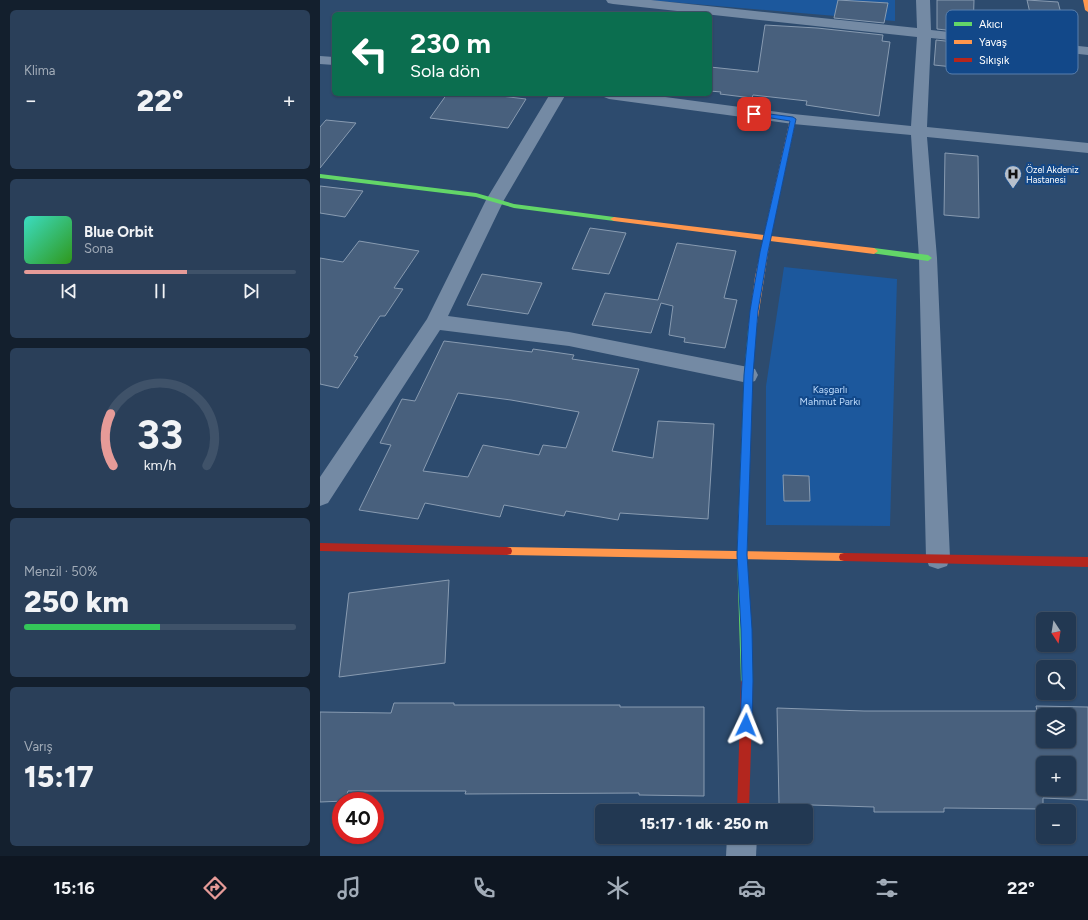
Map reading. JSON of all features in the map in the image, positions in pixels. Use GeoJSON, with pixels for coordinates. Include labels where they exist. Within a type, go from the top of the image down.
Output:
{"type":"FeatureCollection","features":[{"type":"Feature","properties":{"kind":"street"},"geometry":{"type":"LineString","coordinates":[[923,0],[924,33],[919,132],[928,258],[938,558]]}},
{"type":"Feature","properties":{"kind":"street"},"geometry":{"type":"LineString","coordinates":[[1086,0],[1088,10]]}},
{"type":"Feature","properties":{"kind":"street"},"geometry":{"type":"LineString","coordinates":[[612,2],[946,35]]}},
{"type":"Feature","properties":{"kind":"street"},"geometry":{"type":"LineString","coordinates":[[1078,50],[1088,51]]}},
{"type":"Feature","properties":{"kind":"street"},"geometry":{"type":"LineString","coordinates":[[320,60],[332,61]]}},
{"type":"Feature","properties":{"kind":"street"},"geometry":{"type":"LineString","coordinates":[[320,496],[435,322],[495,200],[557,96]]}},
{"type":"Feature","properties":{"kind":"street"},"geometry":{"type":"LineString","coordinates":[[624,96],[793,119],[1088,148]]}},
{"type":"Feature","properties":{"kind":"street"},"geometry":{"type":"LineString","coordinates":[[743,804],[747,681],[742,555],[748,375],[754,311],[767,238],[793,119]]}},
{"type":"Feature","properties":{"kind":"street"},"geometry":{"type":"LineString","coordinates":[[320,176],[476,194],[514,206],[928,258]]}},
{"type":"Feature","properties":{"kind":"street"},"geometry":{"type":"LineString","coordinates":[[435,322],[569,339],[748,375]]}},
{"type":"Feature","properties":{"kind":"street"},"geometry":{"type":"LineString","coordinates":[[320,547],[1088,562]]}},
{"type":"Feature","properties":{"kind":"street"},"geometry":{"type":"LineString","coordinates":[[741,856],[742,844]]}},
{"type":"Feature","properties":{"kind":"green space"},"geometry":{"type":"Polygon","coordinates":[[[647,0],[895,0],[895,21],[647,0]]]}},
{"type":"Feature","properties":{"kind":"green space","name":"Kaşgarlı Mahmut Parkı"},"geometry":{"type":"Polygon","coordinates":[[[784,267],[897,279],[890,526],[766,525],[766,386],[784,267]]]}},
{"type":"Feature","properties":{"kind":"building"},"geometry":{"type":"Polygon","coordinates":[[[838,0],[888,3],[884,23],[834,18],[838,0]]]}},
{"type":"Feature","properties":{"kind":"building"},"geometry":{"type":"Polygon","coordinates":[[[937,0],[974,0],[974,10],[946,10],[946,30],[937,29],[937,0]]]}},
{"type":"Feature","properties":{"kind":"building"},"geometry":{"type":"Polygon","coordinates":[[[1027,0],[1058,2],[1060,10],[1029,10],[1027,0]]]}},
{"type":"Feature","properties":{"kind":"building"},"geometry":{"type":"Polygon","coordinates":[[[765,25],[817,28],[883,35],[882,41],[890,42],[879,116],[806,105],[807,101],[753,95],[752,98],[720,94],[721,92],[712,91],[712,67],[758,72],[765,25]]]}},
{"type":"Feature","properties":{"kind":"building"},"geometry":{"type":"Polygon","coordinates":[[[936,40],[946,41],[946,66],[934,65],[936,40]]]}},
{"type":"Feature","properties":{"kind":"building"},"geometry":{"type":"Polygon","coordinates":[[[446,96],[501,96],[526,99],[508,128],[430,118],[446,96]]]}},
{"type":"Feature","properties":{"kind":"building"},"geometry":{"type":"Polygon","coordinates":[[[326,120],[356,123],[320,168],[320,127],[326,120]]]}},
{"type":"Feature","properties":{"kind":"building"},"geometry":{"type":"Polygon","coordinates":[[[945,153],[978,156],[979,218],[944,215],[945,153]]]}},
{"type":"Feature","properties":{"kind":"building"},"geometry":{"type":"Polygon","coordinates":[[[320,186],[363,191],[345,217],[320,213],[320,186]]]}},
{"type":"Feature","properties":{"kind":"building"},"geometry":{"type":"Polygon","coordinates":[[[590,228],[626,233],[609,274],[572,269],[590,228]]]}},
{"type":"Feature","properties":{"kind":"building"},"geometry":{"type":"Polygon","coordinates":[[[359,241],[419,251],[394,288],[403,289],[385,316],[380,316],[354,356],[358,357],[338,388],[320,384],[320,258],[343,262],[359,241]]]}},
{"type":"Feature","properties":{"kind":"building"},"geometry":{"type":"Polygon","coordinates":[[[677,243],[736,251],[724,298],[737,300],[725,348],[684,342],[685,338],[669,335],[673,306],[661,303],[651,333],[592,325],[605,293],[658,300],[677,243]]]}},
{"type":"Feature","properties":{"kind":"building"},"geometry":{"type":"Polygon","coordinates":[[[482,274],[542,283],[528,314],[467,305],[482,274]]]}},
{"type":"Feature","properties":{"kind":"building"},"geometry":{"type":"Polygon","coordinates":[[[444,341],[532,352],[533,349],[574,355],[572,359],[639,369],[612,451],[653,458],[658,421],[714,424],[708,519],[620,513],[618,520],[566,511],[564,516],[504,505],[500,517],[425,503],[418,519],[359,510],[391,445],[380,443],[402,399],[415,401],[444,341]],[[458,393],[423,471],[468,477],[483,445],[539,455],[543,445],[566,448],[579,412],[511,400],[458,393]]]}},
{"type":"Feature","properties":{"kind":"building"},"geometry":{"type":"Polygon","coordinates":[[[783,475],[809,476],[810,501],[784,501],[783,475]]]}},
{"type":"Feature","properties":{"kind":"building"},"geometry":{"type":"Polygon","coordinates":[[[449,580],[445,663],[339,677],[349,593],[449,580]]]}},
{"type":"Feature","properties":{"kind":"building"},"geometry":{"type":"Polygon","coordinates":[[[394,703],[454,703],[454,705],[620,705],[620,707],[704,707],[704,796],[639,795],[639,793],[465,794],[466,791],[348,791],[332,792],[332,802],[320,802],[320,712],[391,713],[394,703]]]}},
{"type":"Feature","properties":{"kind":"building"},"geometry":{"type":"Polygon","coordinates":[[[1036,706],[1088,707],[1088,800],[1043,798],[1043,804],[1036,804],[1036,809],[944,808],[944,812],[874,812],[874,807],[779,804],[777,708],[864,711],[1036,711],[1036,748],[1076,748],[1076,708],[1036,708],[1036,706]]]}},
{"type":"Feature","properties":{"kind":"traffic: fast"},"geometry":{"type":"LineString","coordinates":[[320,176],[476,195],[514,206],[614,219]]}},
{"type":"Feature","properties":{"kind":"traffic: fast"},"geometry":{"type":"LineString","coordinates":[[874,251],[928,258]]}},
{"type":"Feature","properties":{"kind":"traffic: fast"},"geometry":{"type":"LineString","coordinates":[[747,682],[742,555],[748,375],[752,330]]}},
{"type":"Feature","properties":{"kind":"traffic: slow"},"geometry":{"type":"LineString","coordinates":[[1086,0],[1088,10]]}},
{"type":"Feature","properties":{"kind":"traffic: slow"},"geometry":{"type":"LineString","coordinates":[[752,330],[764,250],[793,119]]}},
{"type":"Feature","properties":{"kind":"traffic: slow"},"geometry":{"type":"LineString","coordinates":[[614,219],[874,251]]}},
{"type":"Feature","properties":{"kind":"traffic: slow"},"geometry":{"type":"LineString","coordinates":[[507,551],[844,557]]}},
{"type":"Feature","properties":{"kind":"traffic: jam"},"geometry":{"type":"LineString","coordinates":[[320,547],[507,551]]}},
{"type":"Feature","properties":{"kind":"traffic: jam"},"geometry":{"type":"LineString","coordinates":[[844,557],[1088,562]]}},
{"type":"Feature","properties":{"kind":"traffic: jam"},"geometry":{"type":"LineString","coordinates":[[743,804],[747,682]]}},
{"type":"Feature","properties":{"kind":"place","name":"Özel Akdeniz Hastanesi"},"geometry":{"type":"Point","coordinates":[1013,189]}},
{"type":"Feature","properties":{"kind":"route"},"geometry":{"type":"LineString","coordinates":[[746,725],[746,629],[742,555],[748,375],[754,311],[764,252],[793,119],[754,114]]}}]}
